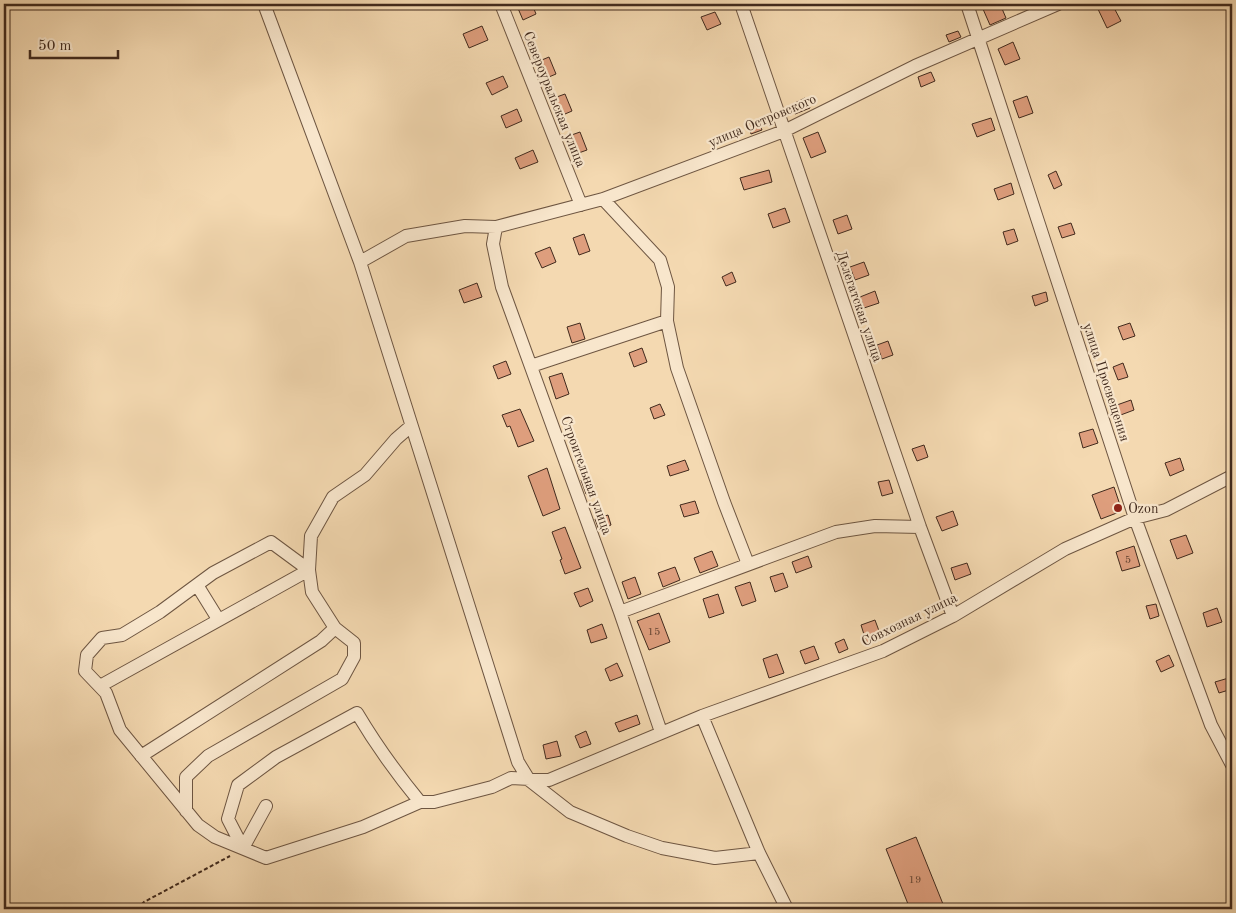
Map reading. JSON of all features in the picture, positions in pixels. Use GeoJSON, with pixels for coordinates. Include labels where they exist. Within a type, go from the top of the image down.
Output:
{"type":"FeatureCollection","features":[{"type":"Feature","properties":{"kind":"street"},"geometry":{"type":"LineString","coordinates":[[264,4],[360,262],[518,762],[529,780],[570,812],[627,836],[662,848],[715,858],[759,852]]}},
{"type":"Feature","properties":{"kind":"street","name":"Североуральская улица"},"geometry":{"type":"LineString","coordinates":[[501,4],[581,205]]}},
{"type":"Feature","properties":{"kind":"street","name":"Делегатская улица"},"geometry":{"type":"LineString","coordinates":[[741,4],[754,36],[784,131],[920,527],[953,616]]}},
{"type":"Feature","properties":{"kind":"street","name":"улица Просвещения"},"geometry":{"type":"LineString","coordinates":[[967,4],[1135,518],[1211,725],[1232,765]]}},
{"type":"Feature","properties":{"kind":"street","name":"улица Островского"},"geometry":{"type":"LineString","coordinates":[[360,262],[406,236],[465,226],[496,228],[604,199],[784,131],[914,66],[1058,4]]}},
{"type":"Feature","properties":{"kind":"street"},"geometry":{"type":"LineString","coordinates":[[604,199],[660,260],[668,288],[667,321],[676,368],[748,564]]}},
{"type":"Feature","properties":{"kind":"street","name":"Строительная улица"},"geometry":{"type":"LineString","coordinates":[[496,228],[493,244],[502,287],[620,612],[661,732]]}},
{"type":"Feature","properties":{"kind":"street"},"geometry":{"type":"LineString","coordinates":[[531,366],[667,321]]}},
{"type":"Feature","properties":{"kind":"street"},"geometry":{"type":"LineString","coordinates":[[186,811],[186,777],[208,756],[342,679],[354,658],[354,643],[335,628],[312,592],[309,570],[312,536],[333,497],[365,475],[396,439],[411,426]]}},
{"type":"Feature","properties":{"kind":"street","name":"Совхозная улица"},"geometry":{"type":"LineString","coordinates":[[197,585],[160,612],[122,635],[102,638],[87,654],[85,671],[106,693],[120,730],[198,824],[214,837],[266,858],[363,827],[420,802],[434,802],[492,787],[511,778],[549,780],[702,716],[883,651],[953,616],[1065,549],[1135,518],[1166,510],[1232,476]]}},
{"type":"Feature","properties":{"kind":"street"},"geometry":{"type":"LineString","coordinates":[[620,612],[836,532],[875,526],[920,527]]}},
{"type":"Feature","properties":{"kind":"street"},"geometry":{"type":"LineString","coordinates":[[218,619],[197,585],[213,573],[271,542],[309,570]]}},
{"type":"Feature","properties":{"kind":"street"},"geometry":{"type":"LineString","coordinates":[[100,686],[309,570]]}},
{"type":"Feature","properties":{"kind":"street"},"geometry":{"type":"LineString","coordinates":[[141,756],[321,641],[335,628]]}},
{"type":"Feature","properties":{"kind":"street"},"geometry":{"type":"LineString","coordinates":[[243,848],[228,818],[238,785],[276,757],[357,713],[383,754],[420,802]]}},
{"type":"Feature","properties":{"kind":"street"},"geometry":{"type":"LineString","coordinates":[[702,716],[759,852],[787,909]]}},
{"type":"Feature","properties":{"kind":"street"},"geometry":{"type":"LineString","coordinates":[[243,848],[266,806]]}},
{"type":"Feature","properties":{"kind":"path"},"geometry":{"type":"LineString","coordinates":[[137,909],[144,902],[243,848]]}},
{"type":"Feature","properties":{"kind":"building"},"geometry":{"type":"Polygon","coordinates":[[[532,4],[536,14],[523,20],[517,6],[532,4]]]}},
{"type":"Feature","properties":{"kind":"building"},"geometry":{"type":"Polygon","coordinates":[[[1000,4],[1006,18],[990,25],[983,9],[1000,4]]]}},
{"type":"Feature","properties":{"kind":"building"},"geometry":{"type":"Polygon","coordinates":[[[1104,4],[1112,4],[1121,21],[1107,28],[1097,7],[1104,4]]]}},
{"type":"Feature","properties":{"kind":"building"},"geometry":{"type":"Polygon","coordinates":[[[715,12],[721,24],[707,30],[701,17],[715,12]]]}},
{"type":"Feature","properties":{"kind":"building"},"geometry":{"type":"Polygon","coordinates":[[[482,26],[488,40],[469,48],[463,34],[482,26]]]}},
{"type":"Feature","properties":{"kind":"building"},"geometry":{"type":"Polygon","coordinates":[[[958,31],[961,37],[949,42],[946,35],[958,31]]]}},
{"type":"Feature","properties":{"kind":"building"},"geometry":{"type":"Polygon","coordinates":[[[1013,42],[1020,59],[1005,65],[998,49],[1013,42]]]}},
{"type":"Feature","properties":{"kind":"building"},"geometry":{"type":"Polygon","coordinates":[[[549,57],[556,74],[544,79],[537,62],[549,57]]]}},
{"type":"Feature","properties":{"kind":"building"},"geometry":{"type":"Polygon","coordinates":[[[931,72],[935,81],[921,87],[918,77],[931,72]]]}},
{"type":"Feature","properties":{"kind":"building"},"geometry":{"type":"Polygon","coordinates":[[[503,76],[508,87],[492,95],[486,83],[503,76]]]}},
{"type":"Feature","properties":{"kind":"building"},"geometry":{"type":"Polygon","coordinates":[[[565,94],[572,111],[558,117],[551,99],[565,94]]]}},
{"type":"Feature","properties":{"kind":"building"},"geometry":{"type":"Polygon","coordinates":[[[1027,96],[1033,113],[1019,118],[1013,101],[1027,96]]]}},
{"type":"Feature","properties":{"kind":"building"},"geometry":{"type":"Polygon","coordinates":[[[805,98],[810,108],[795,114],[791,105],[805,98]]]}},
{"type":"Feature","properties":{"kind":"building"},"geometry":{"type":"Polygon","coordinates":[[[517,109],[522,121],[506,128],[501,116],[517,109]]]}},
{"type":"Feature","properties":{"kind":"building"},"geometry":{"type":"Polygon","coordinates":[[[991,118],[995,130],[977,137],[972,124],[991,118]]]}},
{"type":"Feature","properties":{"kind":"building"},"geometry":{"type":"Polygon","coordinates":[[[758,120],[762,130],[751,134],[748,124],[758,120]]]}},
{"type":"Feature","properties":{"kind":"building"},"geometry":{"type":"Polygon","coordinates":[[[580,132],[587,150],[573,155],[566,137],[580,132]]]}},
{"type":"Feature","properties":{"kind":"building"},"geometry":{"type":"Polygon","coordinates":[[[818,132],[826,152],[811,158],[803,138],[818,132]]]}},
{"type":"Feature","properties":{"kind":"building"},"geometry":{"type":"Polygon","coordinates":[[[533,150],[538,162],[520,169],[515,158],[533,150]]]}},
{"type":"Feature","properties":{"kind":"building"},"geometry":{"type":"Polygon","coordinates":[[[769,170],[772,182],[744,190],[740,178],[769,170]]]}},
{"type":"Feature","properties":{"kind":"building"},"geometry":{"type":"Polygon","coordinates":[[[1056,171],[1062,185],[1054,189],[1048,175],[1056,171]]]}},
{"type":"Feature","properties":{"kind":"building"},"geometry":{"type":"Polygon","coordinates":[[[1011,183],[1014,194],[998,200],[994,189],[1011,183]]]}},
{"type":"Feature","properties":{"kind":"building"},"geometry":{"type":"Polygon","coordinates":[[[785,208],[790,222],[773,228],[768,214],[785,208]]]}},
{"type":"Feature","properties":{"kind":"building"},"geometry":{"type":"Polygon","coordinates":[[[847,215],[852,229],[838,234],[833,220],[847,215]]]}},
{"type":"Feature","properties":{"kind":"building"},"geometry":{"type":"Polygon","coordinates":[[[1071,223],[1075,234],[1062,238],[1058,227],[1071,223]]]}},
{"type":"Feature","properties":{"kind":"building"},"geometry":{"type":"Polygon","coordinates":[[[1014,229],[1018,241],[1007,245],[1003,232],[1014,229]]]}},
{"type":"Feature","properties":{"kind":"building"},"geometry":{"type":"Polygon","coordinates":[[[584,234],[590,251],[579,255],[573,238],[584,234]]]}},
{"type":"Feature","properties":{"kind":"building"},"geometry":{"type":"Polygon","coordinates":[[[550,247],[556,262],[542,268],[535,253],[550,247]]]}},
{"type":"Feature","properties":{"kind":"building"},"geometry":{"type":"Polygon","coordinates":[[[864,262],[869,275],[855,280],[850,267],[864,262]]]}},
{"type":"Feature","properties":{"kind":"building"},"geometry":{"type":"Polygon","coordinates":[[[732,272],[736,282],[726,286],[722,277],[732,272]]]}},
{"type":"Feature","properties":{"kind":"building"},"geometry":{"type":"Polygon","coordinates":[[[477,283],[482,297],[464,303],[459,290],[477,283]]]}},
{"type":"Feature","properties":{"kind":"building"},"geometry":{"type":"Polygon","coordinates":[[[875,291],[879,303],[864,308],[860,297],[875,291]]]}},
{"type":"Feature","properties":{"kind":"building"},"geometry":{"type":"Polygon","coordinates":[[[1046,292],[1048,301],[1035,306],[1032,296],[1046,292]]]}},
{"type":"Feature","properties":{"kind":"building"},"geometry":{"type":"Polygon","coordinates":[[[580,323],[585,339],[572,343],[567,327],[580,323]]]}},
{"type":"Feature","properties":{"kind":"building"},"geometry":{"type":"Polygon","coordinates":[[[1130,323],[1135,336],[1123,340],[1118,327],[1130,323]]]}},
{"type":"Feature","properties":{"kind":"building"},"geometry":{"type":"Polygon","coordinates":[[[888,341],[893,355],[882,359],[877,345],[888,341]]]}},
{"type":"Feature","properties":{"kind":"building"},"geometry":{"type":"Polygon","coordinates":[[[642,348],[647,362],[634,367],[629,353],[642,348]]]}},
{"type":"Feature","properties":{"kind":"building"},"geometry":{"type":"Polygon","coordinates":[[[506,361],[511,374],[498,379],[493,366],[506,361]]]}},
{"type":"Feature","properties":{"kind":"building"},"geometry":{"type":"Polygon","coordinates":[[[1123,363],[1128,377],[1118,380],[1113,367],[1123,363]]]}},
{"type":"Feature","properties":{"kind":"building"},"geometry":{"type":"Polygon","coordinates":[[[562,373],[569,394],[556,399],[549,377],[562,373]]]}},
{"type":"Feature","properties":{"kind":"building"},"geometry":{"type":"Polygon","coordinates":[[[1131,400],[1134,410],[1118,416],[1114,406],[1131,400]]]}},
{"type":"Feature","properties":{"kind":"building"},"geometry":{"type":"Polygon","coordinates":[[[660,404],[665,415],[654,419],[650,408],[660,404]]]}},
{"type":"Feature","properties":{"kind":"building"},"geometry":{"type":"Polygon","coordinates":[[[520,409],[534,441],[518,447],[510,426],[507,427],[502,415],[520,409]]]}},
{"type":"Feature","properties":{"kind":"building"},"geometry":{"type":"Polygon","coordinates":[[[1093,429],[1098,443],[1083,448],[1079,433],[1093,429]]]}},
{"type":"Feature","properties":{"kind":"building"},"geometry":{"type":"Polygon","coordinates":[[[924,445],[928,457],[917,461],[912,449],[924,445]]]}},
{"type":"Feature","properties":{"kind":"building"},"geometry":{"type":"Polygon","coordinates":[[[1180,458],[1184,470],[1170,476],[1165,463],[1180,458]]]}},
{"type":"Feature","properties":{"kind":"building"},"geometry":{"type":"Polygon","coordinates":[[[685,460],[689,470],[670,476],[667,466],[685,460]]]}},
{"type":"Feature","properties":{"kind":"building"},"geometry":{"type":"Polygon","coordinates":[[[547,468],[560,509],[543,516],[528,476],[547,468]]]}},
{"type":"Feature","properties":{"kind":"building"},"geometry":{"type":"Polygon","coordinates":[[[588,477],[594,491],[586,494],[581,480],[588,477]]]}},
{"type":"Feature","properties":{"kind":"building"},"geometry":{"type":"Polygon","coordinates":[[[889,480],[893,493],[882,496],[878,482],[889,480]]]}},
{"type":"Feature","properties":{"kind":"building"},"geometry":{"type":"Polygon","coordinates":[[[1114,487],[1122,511],[1101,519],[1092,495],[1114,487]]]}},
{"type":"Feature","properties":{"kind":"building"},"geometry":{"type":"Polygon","coordinates":[[[695,501],[699,513],[684,517],[680,505],[695,501]]]}},
{"type":"Feature","properties":{"kind":"building"},"geometry":{"type":"Polygon","coordinates":[[[953,511],[958,525],[942,531],[936,517],[953,511]]]}},
{"type":"Feature","properties":{"kind":"building"},"geometry":{"type":"Polygon","coordinates":[[[608,515],[611,525],[599,530],[595,519],[608,515]]]}},
{"type":"Feature","properties":{"kind":"building"},"geometry":{"type":"Polygon","coordinates":[[[565,527],[581,568],[565,574],[560,560],[562,559],[552,532],[565,527]]]}},
{"type":"Feature","properties":{"kind":"building"},"geometry":{"type":"Polygon","coordinates":[[[1186,535],[1193,553],[1177,559],[1170,540],[1186,535]]]}},
{"type":"Feature","properties":{"kind":"building"},"geometry":{"type":"Polygon","coordinates":[[[1134,546],[1140,566],[1122,571],[1116,552],[1134,546]]]}},
{"type":"Feature","properties":{"kind":"building"},"geometry":{"type":"Polygon","coordinates":[[[712,551],[718,566],[700,573],[694,558],[712,551]]]}},
{"type":"Feature","properties":{"kind":"building"},"geometry":{"type":"Polygon","coordinates":[[[808,556],[812,567],[796,573],[792,562],[808,556]]]}},
{"type":"Feature","properties":{"kind":"building"},"geometry":{"type":"Polygon","coordinates":[[[967,563],[971,574],[955,580],[951,568],[967,563]]]}},
{"type":"Feature","properties":{"kind":"building"},"geometry":{"type":"Polygon","coordinates":[[[675,567],[680,580],[663,587],[658,573],[675,567]]]}},
{"type":"Feature","properties":{"kind":"building"},"geometry":{"type":"Polygon","coordinates":[[[783,573],[788,587],[775,592],[770,577],[783,573]]]}},
{"type":"Feature","properties":{"kind":"building"},"geometry":{"type":"Polygon","coordinates":[[[635,577],[641,594],[628,599],[622,582],[635,577]]]}},
{"type":"Feature","properties":{"kind":"building"},"geometry":{"type":"Polygon","coordinates":[[[750,582],[756,601],[742,606],[735,587],[750,582]]]}},
{"type":"Feature","properties":{"kind":"building"},"geometry":{"type":"Polygon","coordinates":[[[588,588],[593,601],[580,607],[574,593],[588,588]]]}},
{"type":"Feature","properties":{"kind":"building"},"geometry":{"type":"Polygon","coordinates":[[[718,594],[724,613],[709,618],[703,599],[718,594]]]}},
{"type":"Feature","properties":{"kind":"building"},"geometry":{"type":"Polygon","coordinates":[[[1156,604],[1159,616],[1150,619],[1146,606],[1156,604]]]}},
{"type":"Feature","properties":{"kind":"building"},"geometry":{"type":"Polygon","coordinates":[[[1217,608],[1222,622],[1207,627],[1203,613],[1217,608]]]}},
{"type":"Feature","properties":{"kind":"building"},"geometry":{"type":"Polygon","coordinates":[[[659,613],[670,642],[649,650],[637,621],[659,613]]]}},
{"type":"Feature","properties":{"kind":"building"},"geometry":{"type":"Polygon","coordinates":[[[875,620],[882,639],[867,644],[861,625],[875,620]]]}},
{"type":"Feature","properties":{"kind":"building"},"geometry":{"type":"Polygon","coordinates":[[[602,624],[607,638],[591,643],[587,630],[602,624]]]}},
{"type":"Feature","properties":{"kind":"building"},"geometry":{"type":"Polygon","coordinates":[[[844,639],[848,649],[839,653],[835,643],[844,639]]]}},
{"type":"Feature","properties":{"kind":"building"},"geometry":{"type":"Polygon","coordinates":[[[814,646],[819,659],[805,664],[800,651],[814,646]]]}},
{"type":"Feature","properties":{"kind":"building"},"geometry":{"type":"Polygon","coordinates":[[[777,654],[784,673],[769,678],[763,659],[777,654]]]}},
{"type":"Feature","properties":{"kind":"building"},"geometry":{"type":"Polygon","coordinates":[[[1169,655],[1174,666],[1161,672],[1156,661],[1169,655]]]}},
{"type":"Feature","properties":{"kind":"building"},"geometry":{"type":"Polygon","coordinates":[[[617,663],[623,676],[610,681],[605,669],[617,663]]]}},
{"type":"Feature","properties":{"kind":"building"},"geometry":{"type":"Polygon","coordinates":[[[1232,677],[1232,689],[1219,693],[1215,682],[1232,677]]]}},
{"type":"Feature","properties":{"kind":"building"},"geometry":{"type":"Polygon","coordinates":[[[637,715],[640,724],[619,732],[615,723],[637,715]]]}},
{"type":"Feature","properties":{"kind":"building"},"geometry":{"type":"Polygon","coordinates":[[[586,731],[591,744],[580,748],[575,736],[586,731]]]}},
{"type":"Feature","properties":{"kind":"building"},"geometry":{"type":"Polygon","coordinates":[[[557,741],[561,756],[546,759],[543,745],[557,741]]]}},
{"type":"Feature","properties":{"kind":"building"},"geometry":{"type":"Polygon","coordinates":[[[916,837],[945,909],[910,909],[886,849],[916,837]]]}},
{"type":"Feature","properties":{"kind":"place","name":"Ozon"},"geometry":{"type":"Point","coordinates":[1118,508]}}]}
